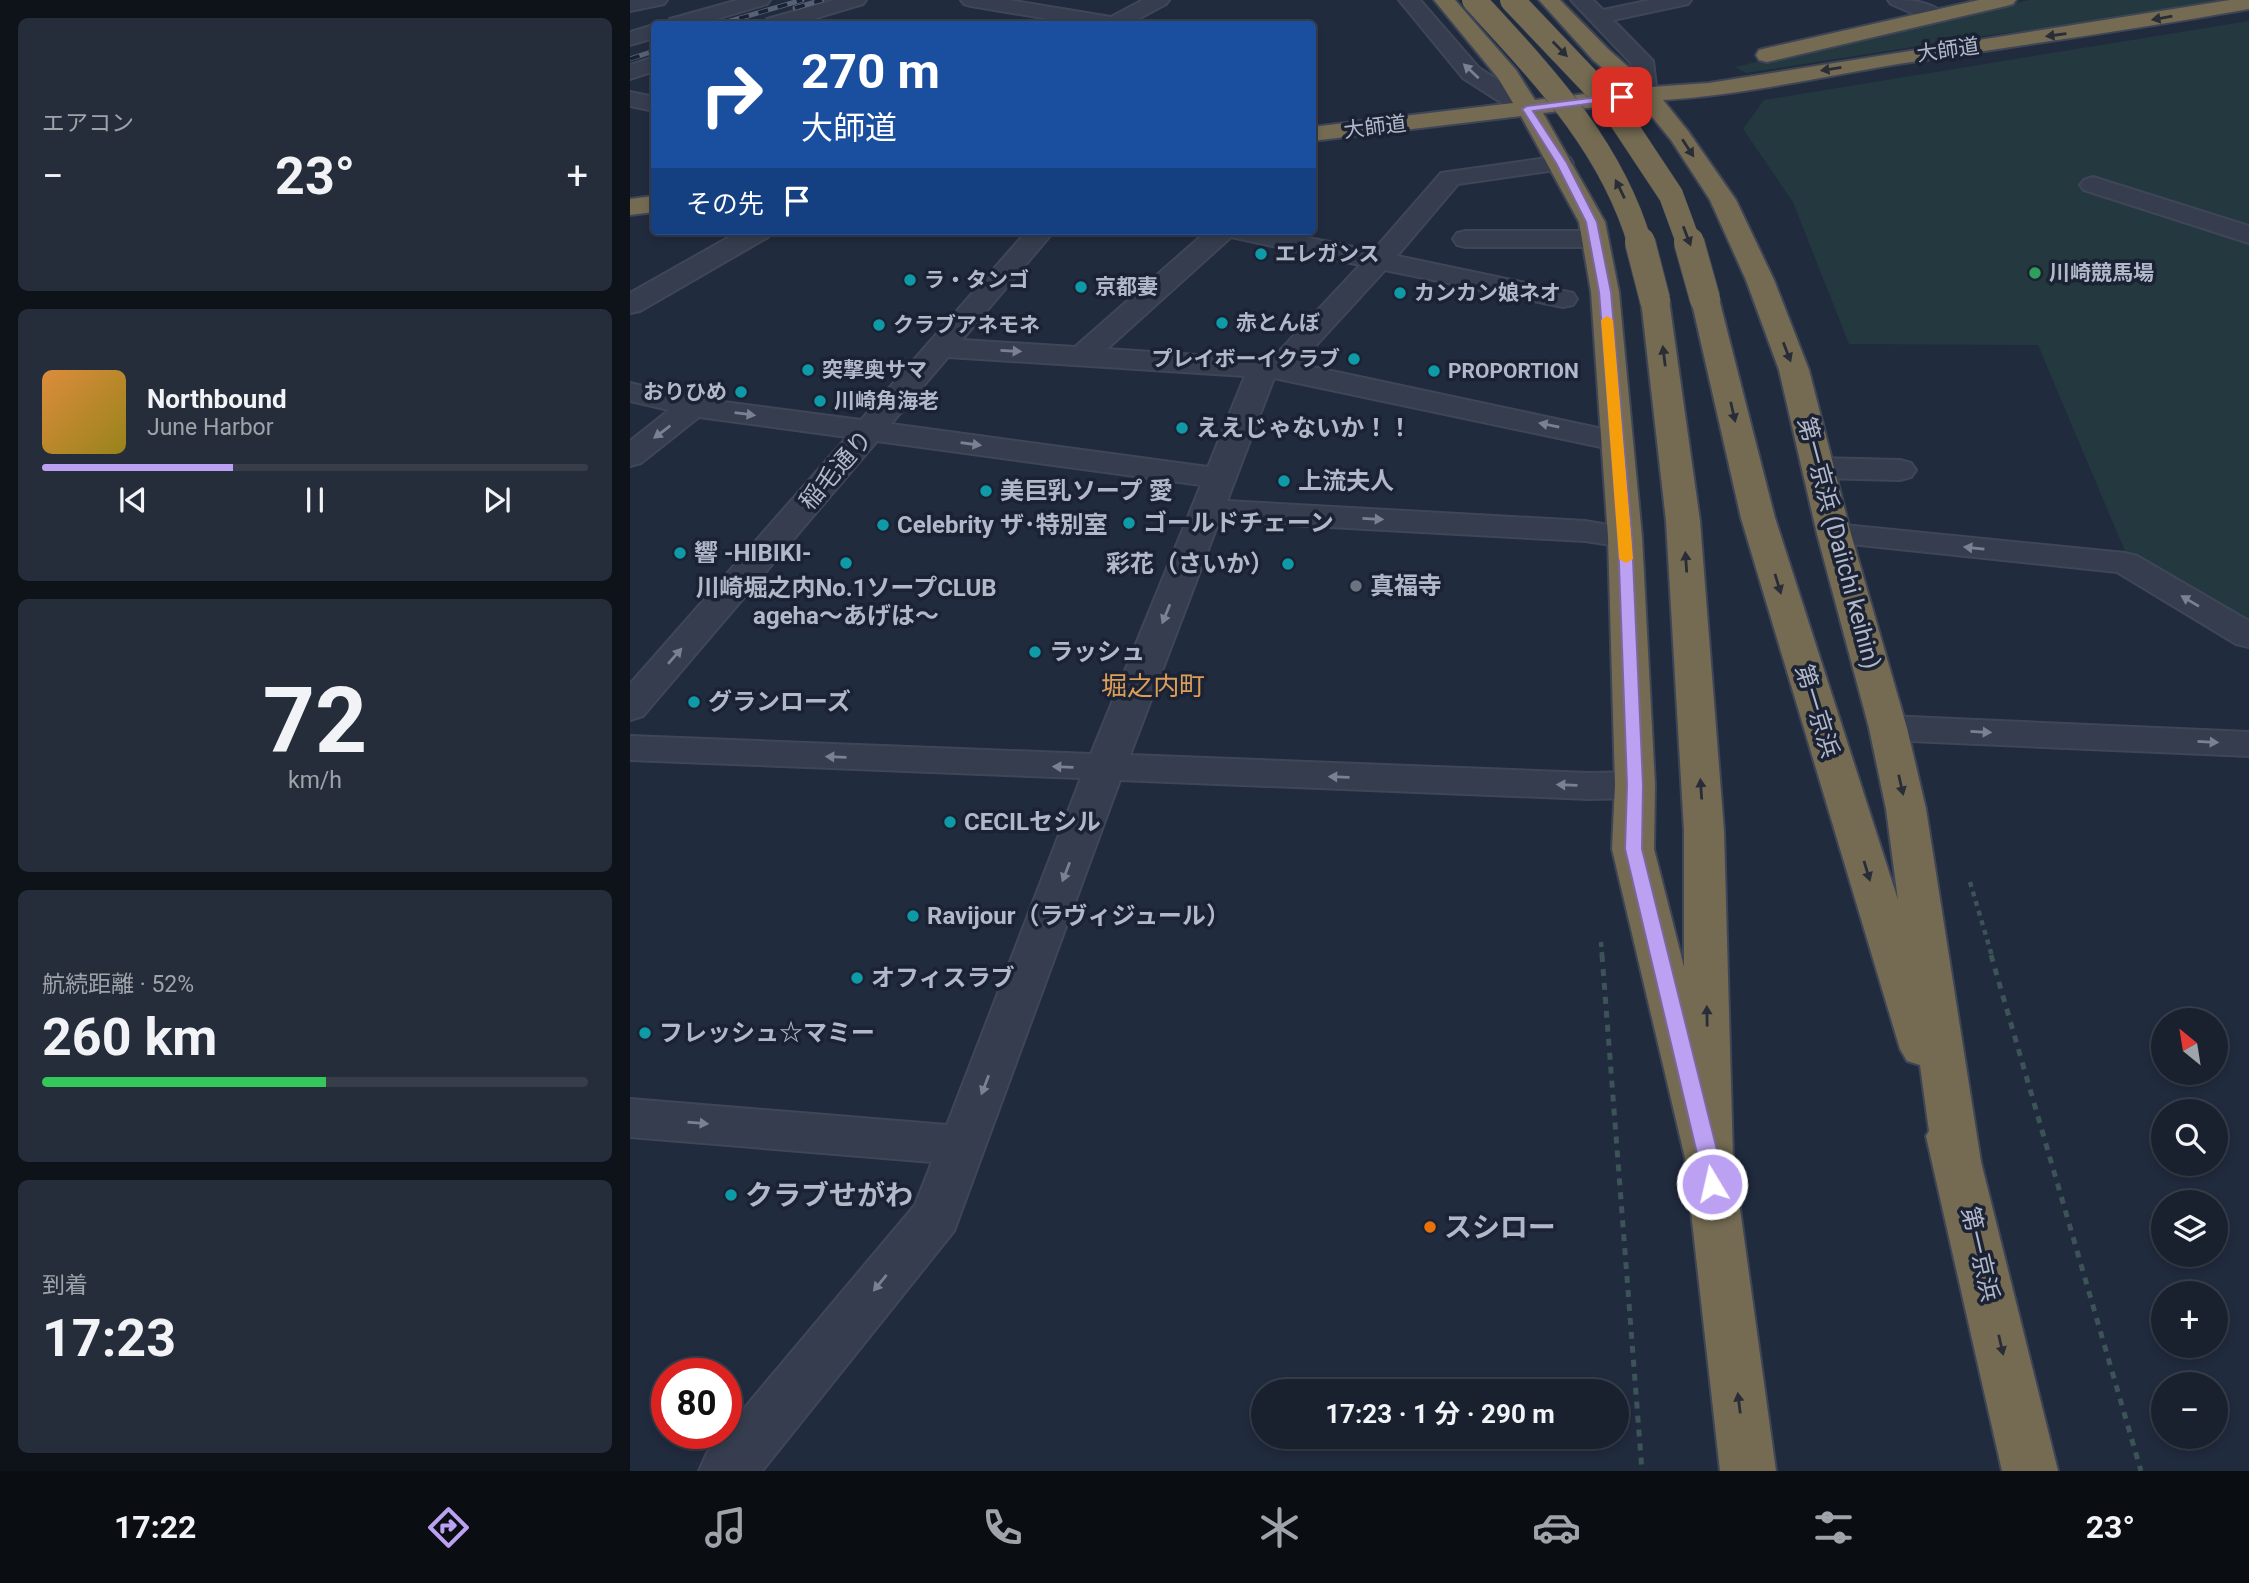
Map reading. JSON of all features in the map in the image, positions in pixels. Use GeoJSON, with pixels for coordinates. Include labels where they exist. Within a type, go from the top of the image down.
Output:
{"type":"FeatureCollection","features":[{"type":"Feature","properties":{"kind":"highway"},"geometry":{"type":"LineString","coordinates":[[1444,0],[1508,75],[1562,163],[1592,222],[1605,292],[1615,441],[1625,537],[1635,785],[1633,849],[1709,1158]]}},
{"type":"Feature","properties":{"kind":"highway"},"geometry":{"type":"LineString","coordinates":[[1474,0],[1571,108],[1602,153],[1625,198],[1645,258],[1655,300],[1683,521],[1704,831],[1709,1158],[1748,1471]]}},
{"type":"Feature","properties":{"kind":"highway","name":"第一京浜"},"geometry":{"type":"LineString","coordinates":[[1512,0],[1610,103],[1671,195],[1693,253],[1758,518],[1958,1160],[2030,1471]]}},
{"type":"Feature","properties":{"kind":"highway","name":"第一京浜 (Daiichi keihin)"},"geometry":{"type":"LineString","coordinates":[[1549,0],[1601,55],[1646,94],[1680,136],[1723,200],[1760,280],[1794,370],[1834,534],[1888,727],[1906,808],[1958,1160]]}},
{"type":"Feature","properties":{"kind":"highway","name":"大師道"},"geometry":{"type":"LineString","coordinates":[[1751,59],[2006,0]]}},
{"type":"Feature","properties":{"kind":"highway","name":"大師道"},"geometry":{"type":"LineString","coordinates":[[1316,134],[1646,94],[1709,90],[1897,58],[2123,25],[2249,2]]}},
{"type":"Feature","properties":{"kind":"highway","name":"大師道"},"geometry":{"type":"LineString","coordinates":[[1646,94],[1690,73],[1714,67]]}},
{"type":"Feature","properties":{"kind":"highway"},"geometry":{"type":"LineString","coordinates":[[630,207],[651,204]]}},
{"type":"Feature","properties":{"kind":"street"},"geometry":{"type":"LineString","coordinates":[[630,5],[657,0]]}},
{"type":"Feature","properties":{"kind":"street"},"geometry":{"type":"LineString","coordinates":[[688,21],[760,0]]}},
{"type":"Feature","properties":{"kind":"street"},"geometry":{"type":"LineString","coordinates":[[785,21],[856,0]]}},
{"type":"Feature","properties":{"kind":"street"},"geometry":{"type":"LineString","coordinates":[[971,0],[1095,21]]}},
{"type":"Feature","properties":{"kind":"street"},"geometry":{"type":"LineString","coordinates":[[1409,0],[1471,73],[1527,109]]}},
{"type":"Feature","properties":{"kind":"street"},"geometry":{"type":"LineString","coordinates":[[1581,0],[1642,61],[1646,94]]}},
{"type":"Feature","properties":{"kind":"street"},"geometry":{"type":"LineString","coordinates":[[1599,17],[1681,0]]}},
{"type":"Feature","properties":{"kind":"street"},"geometry":{"type":"LineString","coordinates":[[1898,0],[1935,16]]}},
{"type":"Feature","properties":{"kind":"street"},"geometry":{"type":"LineString","coordinates":[[1117,21],[1147,1]]}},
{"type":"Feature","properties":{"kind":"street"},"geometry":{"type":"LineString","coordinates":[[630,39],[651,33]]}},
{"type":"Feature","properties":{"kind":"street"},"geometry":{"type":"LineString","coordinates":[[630,72],[651,65]]}},
{"type":"Feature","properties":{"kind":"street"},"geometry":{"type":"LineString","coordinates":[[630,99],[651,103]]}},
{"type":"Feature","properties":{"kind":"street"},"geometry":{"type":"LineString","coordinates":[[727,1471],[936,1216],[1105,768],[1214,494],[1271,368],[1379,261],[1450,178],[1562,163]]}},
{"type":"Feature","properties":{"kind":"street"},"geometry":{"type":"LineString","coordinates":[[2093,186],[2249,235]]}},
{"type":"Feature","properties":{"kind":"street"},"geometry":{"type":"LineString","coordinates":[[630,305],[752,235]]}},
{"type":"Feature","properties":{"kind":"street","name":"稲毛通り"},"geometry":{"type":"LineString","coordinates":[[630,708],[1038,235]]}},
{"type":"Feature","properties":{"kind":"street"},"geometry":{"type":"LineString","coordinates":[[1084,355],[1219,235]]}},
{"type":"Feature","properties":{"kind":"street"},"geometry":{"type":"LineString","coordinates":[[1256,235],[1563,299]]}},
{"type":"Feature","properties":{"kind":"street"},"geometry":{"type":"LineString","coordinates":[[1466,239],[1595,239]]}},
{"type":"Feature","properties":{"kind":"street"},"geometry":{"type":"LineString","coordinates":[[943,348],[1271,368],[1615,441]]}},
{"type":"Feature","properties":{"kind":"street"},"geometry":{"type":"LineString","coordinates":[[630,392],[693,407],[869,430],[1214,494],[1625,537]]}},
{"type":"Feature","properties":{"kind":"street"},"geometry":{"type":"LineString","coordinates":[[630,456],[693,407]]}},
{"type":"Feature","properties":{"kind":"street"},"geometry":{"type":"LineString","coordinates":[[1818,468],[1900,470]]}},
{"type":"Feature","properties":{"kind":"street"},"geometry":{"type":"LineString","coordinates":[[1834,534],[2125,562],[2249,636]]}},
{"type":"Feature","properties":{"kind":"street"},"geometry":{"type":"LineString","coordinates":[[1888,727],[2249,744]]}},
{"type":"Feature","properties":{"kind":"street"},"geometry":{"type":"LineString","coordinates":[[630,748],[1589,786],[1635,785]]}},
{"type":"Feature","properties":{"kind":"street"},"geometry":{"type":"LineString","coordinates":[[630,1118],[962,1145]]}},
{"type":"Feature","properties":{"kind":"path"},"geometry":{"type":"LineString","coordinates":[[1968,874],[2141,1471]]}},
{"type":"Feature","properties":{"kind":"green space"},"geometry":{"type":"Polygon","coordinates":[[[2029,0],[2225,0],[2100,23],[1996,34],[1746,73],[1735,67],[2029,0]]]}},
{"type":"Feature","properties":{"kind":"green space","name":"川崎競馬場"},"geometry":{"type":"Polygon","coordinates":[[[2249,21],[2249,625],[2125,551],[2038,345],[1849,344],[1793,202],[1743,129],[1764,100],[2249,21]]]}},
{"type":"Feature","properties":{"kind":"railway"},"geometry":{"type":"LineString","coordinates":[[730,21],[802,0]]}},
{"type":"Feature","properties":{"kind":"railway"},"geometry":{"type":"LineString","coordinates":[[795,8],[822,0]]}},
{"type":"Feature","properties":{"kind":"railway"},"geometry":{"type":"LineString","coordinates":[[630,59],[651,52]]}},
{"type":"Feature","properties":{"kind":"slow traffic"},"geometry":{"type":"LineString","coordinates":[[1607,320],[1626,559]]}},
{"type":"Feature","properties":{"kind":"place","name":"エレガンス"},"geometry":{"type":"Point","coordinates":[1261,254]}},
{"type":"Feature","properties":{"kind":"place","name":"川崎競馬場"},"geometry":{"type":"Point","coordinates":[2035,273]}},
{"type":"Feature","properties":{"kind":"place","name":"ラ・タンゴ"},"geometry":{"type":"Point","coordinates":[910,280]}},
{"type":"Feature","properties":{"kind":"place","name":"京都妻"},"geometry":{"type":"Point","coordinates":[1081,287]}},
{"type":"Feature","properties":{"kind":"place","name":"カンカン娘ネオ"},"geometry":{"type":"Point","coordinates":[1400,293]}},
{"type":"Feature","properties":{"kind":"place","name":"赤とんぼ"},"geometry":{"type":"Point","coordinates":[1222,323]}},
{"type":"Feature","properties":{"kind":"place","name":"クラブアネモネ"},"geometry":{"type":"Point","coordinates":[879,325]}},
{"type":"Feature","properties":{"kind":"place","name":"プレイボーイクラブ"},"geometry":{"type":"Point","coordinates":[1354,359]}},
{"type":"Feature","properties":{"kind":"place","name":"突撃奥サマ"},"geometry":{"type":"Point","coordinates":[808,370]}},
{"type":"Feature","properties":{"kind":"place","name":"PROPORTION"},"geometry":{"type":"Point","coordinates":[1434,371]}},
{"type":"Feature","properties":{"kind":"place","name":"おりひめ"},"geometry":{"type":"Point","coordinates":[741,392]}},
{"type":"Feature","properties":{"kind":"place","name":"川崎角海老"},"geometry":{"type":"Point","coordinates":[820,401]}},
{"type":"Feature","properties":{"kind":"place","name":"ええじゃないか！！"},"geometry":{"type":"Point","coordinates":[1182,428]}},
{"type":"Feature","properties":{"kind":"place","name":"上流夫人"},"geometry":{"type":"Point","coordinates":[1284,481]}},
{"type":"Feature","properties":{"kind":"place","name":"美巨乳ソープ 愛"},"geometry":{"type":"Point","coordinates":[986,491]}},
{"type":"Feature","properties":{"kind":"place","name":"ゴールドチェーン"},"geometry":{"type":"Point","coordinates":[1129,523]}},
{"type":"Feature","properties":{"kind":"place","name":"Celebrity ザ･特別室"},"geometry":{"type":"Point","coordinates":[883,525]}},
{"type":"Feature","properties":{"kind":"place","name":"響 -HIBIKI-"},"geometry":{"type":"Point","coordinates":[680,553]}},
{"type":"Feature","properties":{"kind":"place","name":"川崎堀之内No.1ソープCLUB ageha～あげは～"},"geometry":{"type":"Point","coordinates":[846,563]}},
{"type":"Feature","properties":{"kind":"place","name":"彩花（さいか）"},"geometry":{"type":"Point","coordinates":[1288,564]}},
{"type":"Feature","properties":{"kind":"place","name":"真福寺"},"geometry":{"type":"Point","coordinates":[1356,586]}},
{"type":"Feature","properties":{"kind":"place","name":"ラッシュ"},"geometry":{"type":"Point","coordinates":[1035,652]}},
{"type":"Feature","properties":{"kind":"place","name":"グランローズ"},"geometry":{"type":"Point","coordinates":[694,702]}},
{"type":"Feature","properties":{"kind":"place","name":"CECILセシル"},"geometry":{"type":"Point","coordinates":[950,822]}},
{"type":"Feature","properties":{"kind":"place","name":"Ravijour（ラヴィジュール）"},"geometry":{"type":"Point","coordinates":[913,916]}},
{"type":"Feature","properties":{"kind":"place","name":"オフィスラブ"},"geometry":{"type":"Point","coordinates":[857,978]}},
{"type":"Feature","properties":{"kind":"place","name":"フレッシュ☆マミー"},"geometry":{"type":"Point","coordinates":[645,1033]}},
{"type":"Feature","properties":{"kind":"place","name":"クラブせがわ"},"geometry":{"type":"Point","coordinates":[731,1195]}},
{"type":"Feature","properties":{"kind":"place","name":"スシロー"},"geometry":{"type":"Point","coordinates":[1430,1227]}},
{"type":"Feature","properties":{"kind":"district","name":"堀之内町"},"geometry":{"type":"Point","coordinates":[1153,686]}},
{"type":"Feature","properties":{"kind":"route"},"geometry":{"type":"LineString","coordinates":[[1622,97],[1527,109],[1562,163],[1592,222],[1605,292],[1615,441],[1625,537],[1635,785],[1633,849],[1709,1158],[1712,1184]]}}]}
